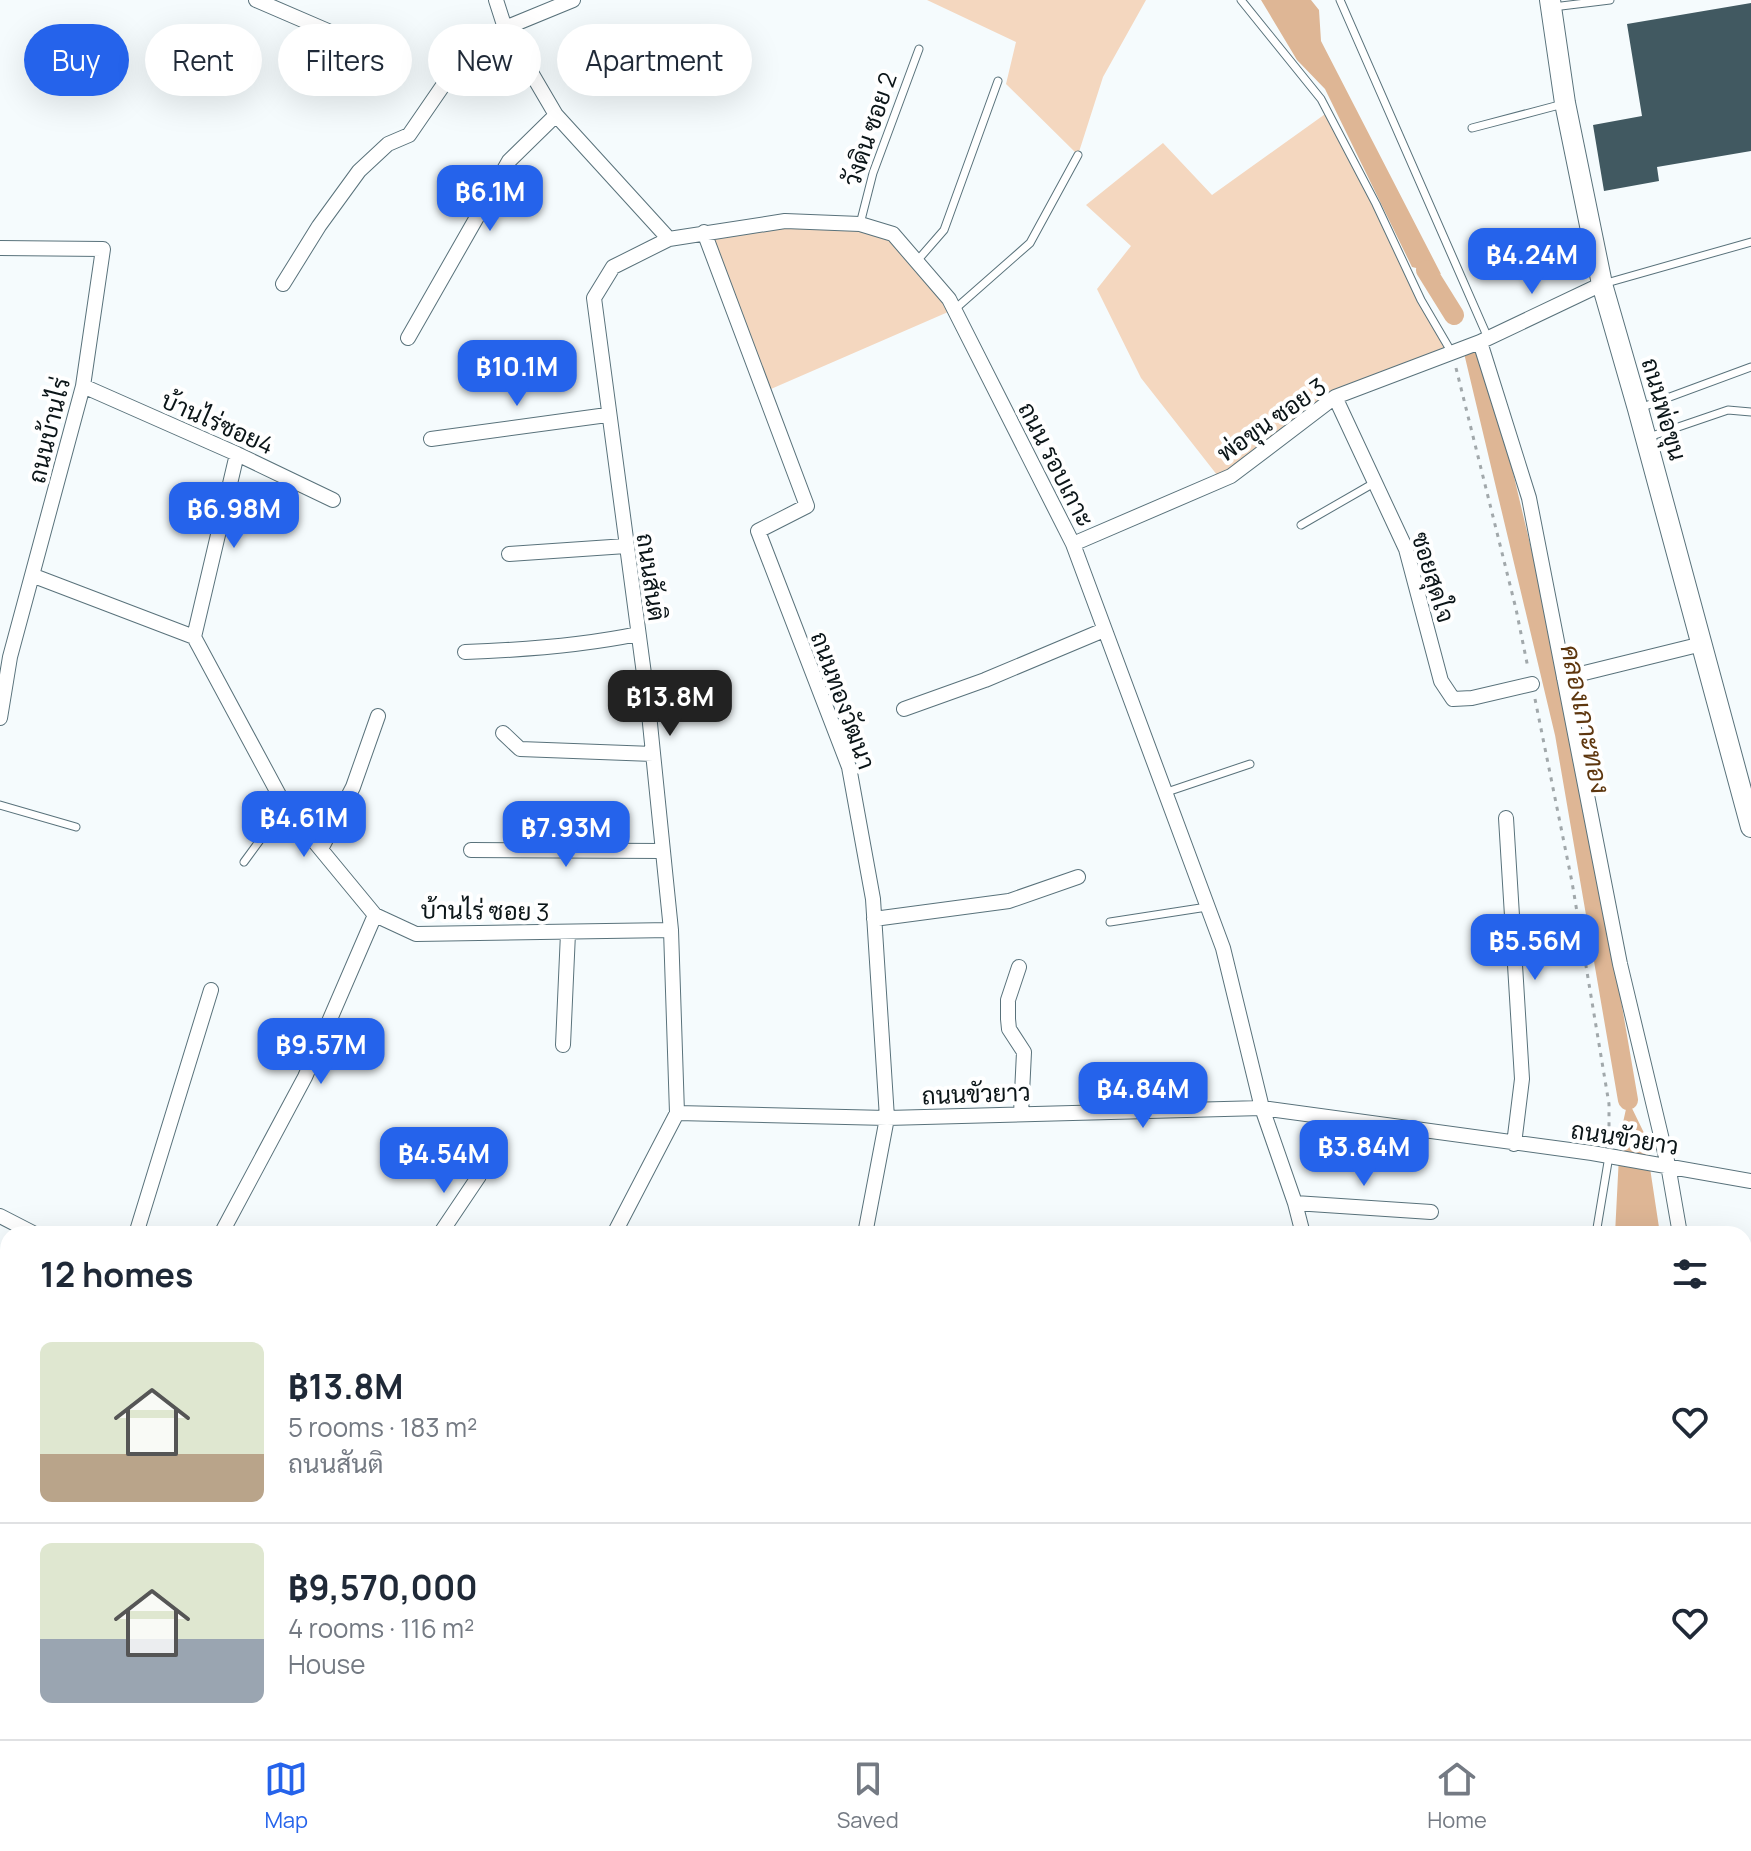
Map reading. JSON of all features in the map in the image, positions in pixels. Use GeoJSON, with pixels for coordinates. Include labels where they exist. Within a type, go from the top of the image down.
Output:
{"type":"FeatureCollection","features":[{"type":"Feature","properties":{"kind":"main road","name":"ถนนพ่อขุน"},"geometry":{"type":"LineString","coordinates":[[1551,3],[1565,103],[1602,284],[1702,644],[1744,771],[1751,827]]}},
{"type":"Feature","properties":{"kind":"street"},"geometry":{"type":"LineString","coordinates":[[256,0],[312,24]]}},
{"type":"Feature","properties":{"kind":"street"},"geometry":{"type":"LineString","coordinates":[[496,0],[504,24]]}},
{"type":"Feature","properties":{"kind":"street"},"geometry":{"type":"LineString","coordinates":[[515,24],[573,0]]}},
{"type":"Feature","properties":{"kind":"street"},"geometry":{"type":"LineString","coordinates":[[541,89],[556,115],[669,239]]}},
{"type":"Feature","properties":{"kind":"street"},"geometry":{"type":"LineString","coordinates":[[283,284],[319,226],[359,171],[388,144],[409,135],[436,96]]}},
{"type":"Feature","properties":{"kind":"street"},"geometry":{"type":"LineString","coordinates":[[408,338],[509,161],[556,115]]}},
{"type":"Feature","properties":{"kind":"street","name":"ถนน รอบเกาะ"},"geometry":{"type":"LineString","coordinates":[[669,239],[785,221],[860,224],[893,234],[949,299],[1073,544],[1223,948],[1262,1108],[1301,1226]]}},
{"type":"Feature","properties":{"kind":"street","name":"ถนนทองวัฒนา"},"geometry":{"type":"LineString","coordinates":[[704,232],[807,506],[758,531],[849,767],[874,919],[887,1118],[867,1226]]}},
{"type":"Feature","properties":{"kind":"street","name":"ถนนสันติ"},"geometry":{"type":"LineString","coordinates":[[618,1226],[677,1113],[671,930],[653,754],[594,298],[613,267],[669,239]]}},
{"type":"Feature","properties":{"kind":"street","name":"ถนนบ้านไร่"},"geometry":{"type":"LineString","coordinates":[[0,248],[103,249],[83,386],[34,576],[5,656],[0,718]]}},
{"type":"Feature","properties":{"kind":"street"},"geometry":{"type":"LineString","coordinates":[[1602,284],[1484,340],[1529,498],[1620,964],[1668,1165],[1679,1226]]}},
{"type":"Feature","properties":{"kind":"street","name":"พ่อขุน ซอย 3"},"geometry":{"type":"LineString","coordinates":[[1073,544],[1231,476],[1335,397],[1484,340]]}},
{"type":"Feature","properties":{"kind":"street","name":"บ้านไร่ซอย4"},"geometry":{"type":"LineString","coordinates":[[83,386],[333,500]]}},
{"type":"Feature","properties":{"kind":"street","name":"ซอยสุดใจ"},"geometry":{"type":"LineString","coordinates":[[1335,397],[1406,549],[1441,681],[1453,699],[1472,698],[1532,684]]}},
{"type":"Feature","properties":{"kind":"street"},"geometry":{"type":"LineString","coordinates":[[431,439],[607,415]]}},
{"type":"Feature","properties":{"kind":"street"},"geometry":{"type":"LineString","coordinates":[[34,576],[194,637],[237,454]]}},
{"type":"Feature","properties":{"kind":"street"},"geometry":{"type":"LineString","coordinates":[[509,554],[626,546]]}},
{"type":"Feature","properties":{"kind":"street"},"geometry":{"type":"LineString","coordinates":[[904,709],[985,680],[1104,630]]}},
{"type":"Feature","properties":{"kind":"street"},"geometry":{"type":"LineString","coordinates":[[465,652],[531,650],[596,643],[638,634]]}},
{"type":"Feature","properties":{"kind":"street","name":"บ้านไร่ ซอย 3"},"geometry":{"type":"LineString","coordinates":[[194,637],[285,806],[375,915],[416,934],[671,930]]}},
{"type":"Feature","properties":{"kind":"street"},"geometry":{"type":"LineString","coordinates":[[1564,678],[1702,644]]}},
{"type":"Feature","properties":{"kind":"street"},"geometry":{"type":"LineString","coordinates":[[321,849],[353,787],[378,716]]}},
{"type":"Feature","properties":{"kind":"street"},"geometry":{"type":"LineString","coordinates":[[503,733],[520,749],[653,754]]}},
{"type":"Feature","properties":{"kind":"street"},"geometry":{"type":"LineString","coordinates":[[1506,818],[1522,1079],[1514,1144]]}},
{"type":"Feature","properties":{"kind":"street"},"geometry":{"type":"LineString","coordinates":[[471,850],[662,851]]}},
{"type":"Feature","properties":{"kind":"street"},"geometry":{"type":"LineString","coordinates":[[874,919],[1009,901],[1078,877]]}},
{"type":"Feature","properties":{"kind":"street"},"geometry":{"type":"LineString","coordinates":[[225,1226],[305,1077],[375,915]]}},
{"type":"Feature","properties":{"kind":"street"},"geometry":{"type":"LineString","coordinates":[[563,1045],[568,933]]}},
{"type":"Feature","properties":{"kind":"street"},"geometry":{"type":"LineString","coordinates":[[1019,967],[1008,1000],[1008,1019],[1009,1029],[1024,1052],[1021,1114]]}},
{"type":"Feature","properties":{"kind":"street"},"geometry":{"type":"LineString","coordinates":[[138,1226],[211,990]]}},
{"type":"Feature","properties":{"kind":"street","name":"ถนนขัวยาว"},"geometry":{"type":"LineString","coordinates":[[677,1113],[887,1118],[1262,1108],[1609,1156],[1751,1181]]}},
{"type":"Feature","properties":{"kind":"street"},"geometry":{"type":"LineString","coordinates":[[445,1226],[479,1176]]}},
{"type":"Feature","properties":{"kind":"street"},"geometry":{"type":"LineString","coordinates":[[1295,1203],[1431,1212]]}},
{"type":"Feature","properties":{"kind":"street"},"geometry":{"type":"LineString","coordinates":[[0,1216],[19,1226]]}},
{"type":"Feature","properties":{"kind":"lane"},"geometry":{"type":"LineString","coordinates":[[1241,0],[1321,99],[1376,204],[1421,300],[1452,353]]}},
{"type":"Feature","properties":{"kind":"lane"},"geometry":{"type":"LineString","coordinates":[[1340,0],[1484,340]]}},
{"type":"Feature","properties":{"kind":"lane"},"geometry":{"type":"LineString","coordinates":[[1551,3],[1610,0]]}},
{"type":"Feature","properties":{"kind":"lane","name":"วังดิน ซอย 2"},"geometry":{"type":"LineString","coordinates":[[860,224],[873,173],[919,49]]}},
{"type":"Feature","properties":{"kind":"lane"},"geometry":{"type":"LineString","coordinates":[[917,261],[944,230],[998,81]]}},
{"type":"Feature","properties":{"kind":"lane"},"geometry":{"type":"LineString","coordinates":[[1472,128],[1565,103]]}},
{"type":"Feature","properties":{"kind":"lane"},"geometry":{"type":"LineString","coordinates":[[955,309],[1030,243],[1078,155]]}},
{"type":"Feature","properties":{"kind":"lane"},"geometry":{"type":"LineString","coordinates":[[1602,284],[1751,242]]}},
{"type":"Feature","properties":{"kind":"lane"},"geometry":{"type":"LineString","coordinates":[[1638,409],[1751,367]]}},
{"type":"Feature","properties":{"kind":"lane"},"geometry":{"type":"LineString","coordinates":[[1646,438],[1728,410],[1751,412]]}},
{"type":"Feature","properties":{"kind":"lane"},"geometry":{"type":"LineString","coordinates":[[1301,525],[1374,483]]}},
{"type":"Feature","properties":{"kind":"lane"},"geometry":{"type":"LineString","coordinates":[[1164,793],[1250,764]]}},
{"type":"Feature","properties":{"kind":"lane"},"geometry":{"type":"LineString","coordinates":[[0,805],[76,827]]}},
{"type":"Feature","properties":{"kind":"lane"},"geometry":{"type":"LineString","coordinates":[[244,862],[285,806]]}},
{"type":"Feature","properties":{"kind":"lane"},"geometry":{"type":"LineString","coordinates":[[1110,922],[1207,907]]}},
{"type":"Feature","properties":{"kind":"lane"},"geometry":{"type":"LineString","coordinates":[[1597,1226],[1609,1156]]}},
{"type":"Feature","properties":{"kind":"path"},"geometry":{"type":"LineString","coordinates":[[1452,353],[1513,594],[1572,882],[1607,1089],[1609,1156]]}},
{"type":"Feature","properties":{"kind":"shaded area"},"geometry":{"type":"Polygon","coordinates":[[[927,0],[1146,0],[1103,77],[1078,155],[1006,84],[1016,42],[927,0]]]}},
{"type":"Feature","properties":{"kind":"shaded area"},"geometry":{"type":"Polygon","coordinates":[[[1261,0],[1311,0],[1319,10],[1321,41],[1441,274],[1412,267],[1325,89],[1297,60],[1261,0]]]}},
{"type":"Feature","properties":{"kind":"shaded area"},"geometry":{"type":"Polygon","coordinates":[[[1328,112],[1450,352],[1333,394],[1221,480],[1141,378],[1097,289],[1131,246],[1086,205],[1163,143],[1212,195],[1328,112]]]}},
{"type":"Feature","properties":{"kind":"shaded area"},"geometry":{"type":"Polygon","coordinates":[[[785,221],[893,234],[955,309],[764,392],[704,232],[785,221]]]}},
{"type":"Feature","properties":{"kind":"shaded area"},"geometry":{"type":"Polygon","coordinates":[[[1628,1100],[1645,1135],[1659,1226],[1615,1226],[1620,1136],[1628,1100]]]}},
{"type":"Feature","properties":{"kind":"building"},"geometry":{"type":"Polygon","coordinates":[[[1751,3],[1751,151],[1657,167],[1659,181],[1604,191],[1593,125],[1642,116],[1627,24],[1751,3]]]}},
{"type":"Feature","properties":{"kind":"waterway","name":"คลองเกาะทอง"},"geometry":{"type":"LineString","coordinates":[[1426,270],[1454,315]]}},
{"type":"Feature","properties":{"kind":"waterway","name":"คลองเกาะทอง"},"geometry":{"type":"LineString","coordinates":[[1474,352],[1565,734],[1628,1100]]}}]}
